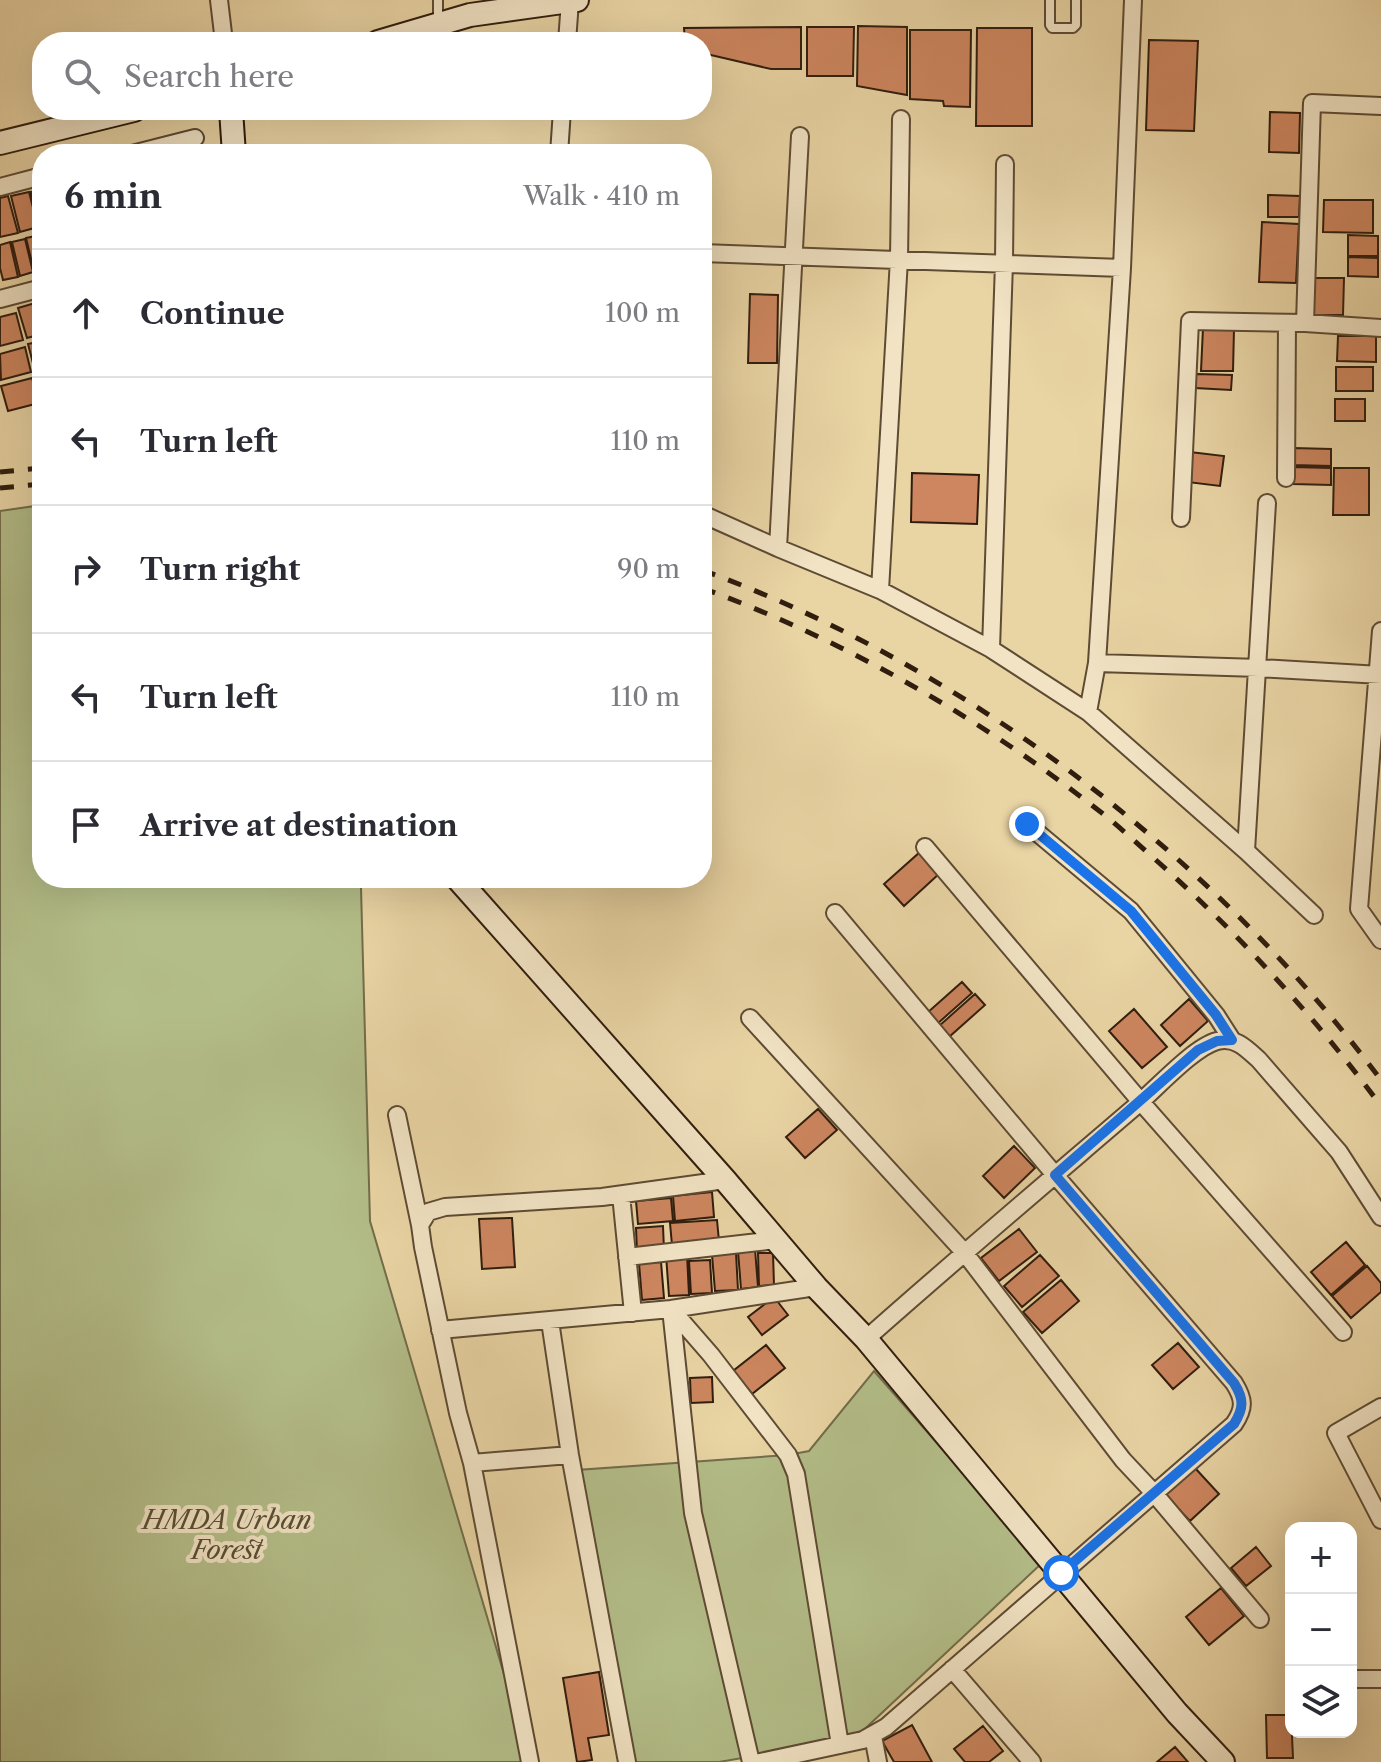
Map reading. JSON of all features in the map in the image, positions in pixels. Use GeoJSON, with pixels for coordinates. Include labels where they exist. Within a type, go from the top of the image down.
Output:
{"type":"FeatureCollection","features":[{"type":"Feature","properties":{"kind":"street"},"geometry":{"type":"LineString","coordinates":[[219,0],[223,32]]}},
{"type":"Feature","properties":{"kind":"street"},"geometry":{"type":"LineString","coordinates":[[411,32],[480,6],[577,0]]}},
{"type":"Feature","properties":{"kind":"street"},"geometry":{"type":"LineString","coordinates":[[1088,712],[1097,663],[1122,268],[1133,0]]}},
{"type":"Feature","properties":{"kind":"street"},"geometry":{"type":"LineString","coordinates":[[568,32],[570,1]]}},
{"type":"Feature","properties":{"kind":"street"},"geometry":{"type":"LineString","coordinates":[[1305,323],[1312,103],[1381,106]]}},
{"type":"Feature","properties":{"kind":"street"},"geometry":{"type":"LineString","coordinates":[[880,590],[899,259],[901,119]]}},
{"type":"Feature","properties":{"kind":"street"},"geometry":{"type":"LineString","coordinates":[[0,143],[93,120]]}},
{"type":"Feature","properties":{"kind":"street"},"geometry":{"type":"LineString","coordinates":[[232,120],[233,144]]}},
{"type":"Feature","properties":{"kind":"street"},"geometry":{"type":"LineString","coordinates":[[560,144],[561,120]]}},
{"type":"Feature","properties":{"kind":"street"},"geometry":{"type":"LineString","coordinates":[[778,548],[800,136]]}},
{"type":"Feature","properties":{"kind":"street"},"geometry":{"type":"LineString","coordinates":[[171,144],[195,138]]}},
{"type":"Feature","properties":{"kind":"street"},"geometry":{"type":"LineString","coordinates":[[991,649],[1005,164]]}},
{"type":"Feature","properties":{"kind":"street"},"geometry":{"type":"LineString","coordinates":[[0,187],[32,179]]}},
{"type":"Feature","properties":{"kind":"street"},"geometry":{"type":"LineString","coordinates":[[712,253],[1122,268]]}},
{"type":"Feature","properties":{"kind":"street"},"geometry":{"type":"LineString","coordinates":[[0,299],[32,291]]}},
{"type":"Feature","properties":{"kind":"street"},"geometry":{"type":"LineString","coordinates":[[1181,518],[1190,321],[1381,328]]}},
{"type":"Feature","properties":{"kind":"street"},"geometry":{"type":"LineString","coordinates":[[1286,478],[1287,324]]}},
{"type":"Feature","properties":{"kind":"street"},"geometry":{"type":"LineString","coordinates":[[1246,851],[1267,503]]}},
{"type":"Feature","properties":{"kind":"street"},"geometry":{"type":"LineString","coordinates":[[712,518],[880,590],[991,649],[1088,712],[1314,915]]}},
{"type":"Feature","properties":{"kind":"street"},"geometry":{"type":"LineString","coordinates":[[1381,631],[1380,675],[1359,909],[1381,940]]}},
{"type":"Feature","properties":{"kind":"street"},"geometry":{"type":"LineString","coordinates":[[1097,663],[1380,675]]}},
{"type":"Feature","properties":{"kind":"street"},"geometry":{"type":"LineString","coordinates":[[1027,824],[1131,911],[1216,1015],[1232,1040],[1259,1060],[1339,1152],[1381,1217]]}},
{"type":"Feature","properties":{"kind":"street"},"geometry":{"type":"LineString","coordinates":[[925,847],[1141,1102],[1343,1332]]}},
{"type":"Feature","properties":{"kind":"street"},"geometry":{"type":"LineString","coordinates":[[466,888],[816,1287],[866,1339],[1177,1713],[1223,1762]]}},
{"type":"Feature","properties":{"kind":"street"},"geometry":{"type":"LineString","coordinates":[[760,1762],[863,1740],[886,1727],[1234,1424],[1241,1413],[1242,1402],[1239,1391],[835,913]]}},
{"type":"Feature","properties":{"kind":"street"},"geometry":{"type":"LineString","coordinates":[[750,1018],[964,1252],[1123,1460],[1260,1619]]}},
{"type":"Feature","properties":{"kind":"street"},"geometry":{"type":"LineString","coordinates":[[866,1339],[1198,1050],[1217,1041],[1232,1040]]}},
{"type":"Feature","properties":{"kind":"street"},"geometry":{"type":"LineString","coordinates":[[397,1115],[440,1330],[472,1463],[530,1762]]}},
{"type":"Feature","properties":{"kind":"street"},"geometry":{"type":"LineString","coordinates":[[420,1225],[428,1212],[445,1207],[621,1195],[725,1180]]}},
{"type":"Feature","properties":{"kind":"street"},"geometry":{"type":"LineString","coordinates":[[621,1195],[633,1313]]}},
{"type":"Feature","properties":{"kind":"street"},"geometry":{"type":"LineString","coordinates":[[627,1257],[776,1240]]}},
{"type":"Feature","properties":{"kind":"street"},"geometry":{"type":"LineString","coordinates":[[440,1330],[671,1309],[816,1287]]}},
{"type":"Feature","properties":{"kind":"street"},"geometry":{"type":"LineString","coordinates":[[671,1309],[711,1355],[788,1455],[796,1474],[840,1745]]}},
{"type":"Feature","properties":{"kind":"street"},"geometry":{"type":"LineString","coordinates":[[671,1309],[693,1513],[751,1762]]}},
{"type":"Feature","properties":{"kind":"street"},"geometry":{"type":"LineString","coordinates":[[550,1321],[570,1455],[627,1762]]}},
{"type":"Feature","properties":{"kind":"street"},"geometry":{"type":"LineString","coordinates":[[1381,1407],[1336,1433],[1381,1520]]}},
{"type":"Feature","properties":{"kind":"street"},"geometry":{"type":"LineString","coordinates":[[472,1463],[570,1455]]}},
{"type":"Feature","properties":{"kind":"street"},"geometry":{"type":"LineString","coordinates":[[952,1669],[1032,1762]]}},
{"type":"Feature","properties":{"kind":"street"},"geometry":{"type":"LineString","coordinates":[[1357,1679],[1381,1679]]}},
{"type":"Feature","properties":{"kind":"street"},"geometry":{"type":"LineString","coordinates":[[873,1736],[878,1762]]}},
{"type":"Feature","properties":{"kind":"lane"},"geometry":{"type":"LineString","coordinates":[[438,0],[438,24]]}},
{"type":"Feature","properties":{"kind":"lane"},"geometry":{"type":"LineString","coordinates":[[1050,0],[1052,28],[1073,28],[1076,25],[1076,0]]}},
{"type":"Feature","properties":{"kind":"green space","name":"HMDA Urban Forest"},"geometry":{"type":"Polygon","coordinates":[[[32,506],[32,888],[361,888],[370,1221],[530,1762],[0,1762],[0,511],[32,506]]]}},
{"type":"Feature","properties":{"kind":"green space"},"geometry":{"type":"Polygon","coordinates":[[[874,1371],[1042,1563],[854,1739],[719,1762],[630,1762],[577,1470],[809,1451],[874,1371]]]}},
{"type":"Feature","properties":{"kind":"building"},"geometry":{"type":"Polygon","coordinates":[[[858,26],[907,27],[907,95],[857,86],[858,26]]]}},
{"type":"Feature","properties":{"kind":"building"},"geometry":{"type":"Polygon","coordinates":[[[801,27],[801,69],[771,69],[712,55],[712,32],[684,32],[684,28],[801,27]]]}},
{"type":"Feature","properties":{"kind":"building"},"geometry":{"type":"Polygon","coordinates":[[[807,27],[854,27],[853,76],[807,76],[807,27]]]}},
{"type":"Feature","properties":{"kind":"building"},"geometry":{"type":"Polygon","coordinates":[[[977,28],[1032,28],[1032,126],[976,126],[977,28]]]}},
{"type":"Feature","properties":{"kind":"building"},"geometry":{"type":"Polygon","coordinates":[[[910,30],[971,30],[970,107],[944,106],[943,101],[910,99],[910,30]]]}},
{"type":"Feature","properties":{"kind":"building"},"geometry":{"type":"Polygon","coordinates":[[[1149,40],[1198,41],[1194,131],[1146,130],[1149,40]]]}},
{"type":"Feature","properties":{"kind":"building"},"geometry":{"type":"Polygon","coordinates":[[[1270,112],[1300,113],[1299,153],[1269,152],[1270,112]]]}},
{"type":"Feature","properties":{"kind":"building"},"geometry":{"type":"Polygon","coordinates":[[[29,192],[32,229],[20,232],[11,196],[29,192]]]}},
{"type":"Feature","properties":{"kind":"building"},"geometry":{"type":"Polygon","coordinates":[[[1268,195],[1300,196],[1299,217],[1268,217],[1268,195]]]}},
{"type":"Feature","properties":{"kind":"building"},"geometry":{"type":"Polygon","coordinates":[[[8,196],[18,233],[0,237],[0,198],[8,196]]]}},
{"type":"Feature","properties":{"kind":"building"},"geometry":{"type":"Polygon","coordinates":[[[1324,200],[1373,200],[1373,233],[1323,232],[1324,200]]]}},
{"type":"Feature","properties":{"kind":"building"},"geometry":{"type":"Polygon","coordinates":[[[1262,222],[1299,224],[1296,283],[1259,282],[1262,222]]]}},
{"type":"Feature","properties":{"kind":"building"},"geometry":{"type":"Polygon","coordinates":[[[1348,235],[1378,236],[1378,256],[1348,256],[1348,235]]]}},
{"type":"Feature","properties":{"kind":"building"},"geometry":{"type":"Polygon","coordinates":[[[32,237],[32,263],[26,238],[32,237]]]}},
{"type":"Feature","properties":{"kind":"building"},"geometry":{"type":"Polygon","coordinates":[[[25,239],[32,272],[20,276],[12,242],[25,239]]]}},
{"type":"Feature","properties":{"kind":"building"},"geometry":{"type":"Polygon","coordinates":[[[10,242],[18,277],[3,280],[0,245],[10,242]]]}},
{"type":"Feature","properties":{"kind":"building"},"geometry":{"type":"Polygon","coordinates":[[[1348,257],[1378,258],[1378,277],[1348,276],[1348,257]]]}},
{"type":"Feature","properties":{"kind":"building"},"geometry":{"type":"Polygon","coordinates":[[[1314,278],[1344,278],[1343,315],[1313,315],[1314,278]]]}},
{"type":"Feature","properties":{"kind":"building"},"geometry":{"type":"Polygon","coordinates":[[[750,294],[778,295],[777,363],[748,363],[750,294]]]}},
{"type":"Feature","properties":{"kind":"building"},"geometry":{"type":"Polygon","coordinates":[[[32,304],[32,337],[27,338],[18,308],[32,304]]]}},
{"type":"Feature","properties":{"kind":"building"},"geometry":{"type":"Polygon","coordinates":[[[16,313],[23,340],[0,346],[0,317],[16,313]]]}},
{"type":"Feature","properties":{"kind":"building"},"geometry":{"type":"Polygon","coordinates":[[[1203,328],[1234,329],[1233,371],[1201,371],[1203,328]]]}},
{"type":"Feature","properties":{"kind":"building"},"geometry":{"type":"Polygon","coordinates":[[[1338,336],[1376,336],[1376,362],[1337,361],[1338,336]]]}},
{"type":"Feature","properties":{"kind":"building"},"geometry":{"type":"Polygon","coordinates":[[[25,347],[31,372],[1,380],[0,354],[25,347]]]}},
{"type":"Feature","properties":{"kind":"building"},"geometry":{"type":"Polygon","coordinates":[[[1336,367],[1373,367],[1373,391],[1336,391],[1336,367]]]}},
{"type":"Feature","properties":{"kind":"building"},"geometry":{"type":"Polygon","coordinates":[[[1196,374],[1232,375],[1231,390],[1195,388],[1196,374]]]}},
{"type":"Feature","properties":{"kind":"building"},"geometry":{"type":"Polygon","coordinates":[[[32,378],[32,405],[8,411],[1,386],[32,378]]]}},
{"type":"Feature","properties":{"kind":"building"},"geometry":{"type":"Polygon","coordinates":[[[1335,399],[1365,399],[1365,421],[1335,421],[1335,399]]]}},
{"type":"Feature","properties":{"kind":"building"},"geometry":{"type":"Polygon","coordinates":[[[1293,448],[1331,449],[1331,466],[1293,465],[1293,448]]]}},
{"type":"Feature","properties":{"kind":"building"},"geometry":{"type":"Polygon","coordinates":[[[1190,452],[1224,456],[1220,486],[1187,482],[1190,452]]]}},
{"type":"Feature","properties":{"kind":"building"},"geometry":{"type":"Polygon","coordinates":[[[1293,467],[1331,468],[1331,485],[1293,484],[1293,467]]]}},
{"type":"Feature","properties":{"kind":"building"},"geometry":{"type":"Polygon","coordinates":[[[1334,468],[1369,468],[1369,515],[1333,515],[1334,468]]]}},
{"type":"Feature","properties":{"kind":"building"},"geometry":{"type":"Polygon","coordinates":[[[912,473],[979,475],[977,524],[911,522],[912,473]]]}},
{"type":"Feature","properties":{"kind":"building"},"geometry":{"type":"Polygon","coordinates":[[[920,852],[940,873],[904,906],[884,884],[920,852]]]}},
{"type":"Feature","properties":{"kind":"building"},"geometry":{"type":"Polygon","coordinates":[[[962,982],[972,993],[937,1024],[927,1013],[962,982]]]}},
{"type":"Feature","properties":{"kind":"building"},"geometry":{"type":"Polygon","coordinates":[[[975,994],[985,1005],[949,1037],[939,1026],[975,994]]]}},
{"type":"Feature","properties":{"kind":"building"},"geometry":{"type":"Polygon","coordinates":[[[1189,999],[1208,1021],[1180,1046],[1161,1025],[1189,999]]]}},
{"type":"Feature","properties":{"kind":"building"},"geometry":{"type":"Polygon","coordinates":[[[1134,1009],[1167,1047],[1142,1068],[1109,1031],[1134,1009]]]}},
{"type":"Feature","properties":{"kind":"building"},"geometry":{"type":"Polygon","coordinates":[[[818,1109],[837,1130],[805,1158],[786,1137],[818,1109]]]}},
{"type":"Feature","properties":{"kind":"building"},"geometry":{"type":"Polygon","coordinates":[[[1014,1146],[1035,1168],[1004,1198],[983,1176],[1014,1146]]]}},
{"type":"Feature","properties":{"kind":"building"},"geometry":{"type":"Polygon","coordinates":[[[712,1192],[714,1217],[675,1221],[673,1196],[712,1192]]]}},
{"type":"Feature","properties":{"kind":"building"},"geometry":{"type":"Polygon","coordinates":[[[671,1198],[673,1221],[638,1224],[636,1201],[671,1198]]]}},
{"type":"Feature","properties":{"kind":"building"},"geometry":{"type":"Polygon","coordinates":[[[512,1218],[515,1267],[482,1269],[479,1219],[512,1218]]]}},
{"type":"Feature","properties":{"kind":"building"},"geometry":{"type":"Polygon","coordinates":[[[717,1220],[719,1241],[672,1245],[670,1223],[717,1220]]]}},
{"type":"Feature","properties":{"kind":"building"},"geometry":{"type":"Polygon","coordinates":[[[663,1226],[664,1250],[637,1251],[636,1228],[663,1226]]]}},
{"type":"Feature","properties":{"kind":"building"},"geometry":{"type":"Polygon","coordinates":[[[1019,1229],[1037,1252],[999,1281],[981,1258],[1019,1229]]]}},
{"type":"Feature","properties":{"kind":"building"},"geometry":{"type":"Polygon","coordinates":[[[1346,1242],[1365,1265],[1331,1295],[1311,1272],[1346,1242]]]}},
{"type":"Feature","properties":{"kind":"building"},"geometry":{"type":"Polygon","coordinates":[[[755,1249],[758,1287],[741,1289],[738,1251],[755,1249]]]}},
{"type":"Feature","properties":{"kind":"building"},"geometry":{"type":"Polygon","coordinates":[[[736,1253],[738,1290],[715,1291],[712,1255],[736,1253]]]}},
{"type":"Feature","properties":{"kind":"building"},"geometry":{"type":"Polygon","coordinates":[[[758,1253],[773,1253],[774,1285],[759,1286],[758,1253]]]}},
{"type":"Feature","properties":{"kind":"building"},"geometry":{"type":"Polygon","coordinates":[[[687,1254],[689,1295],[669,1296],[666,1255],[687,1254]]]}},
{"type":"Feature","properties":{"kind":"building"},"geometry":{"type":"Polygon","coordinates":[[[1040,1255],[1059,1276],[1022,1307],[1004,1286],[1040,1255]]]}},
{"type":"Feature","properties":{"kind":"building"},"geometry":{"type":"Polygon","coordinates":[[[710,1260],[712,1293],[691,1294],[689,1261],[710,1260]]]}},
{"type":"Feature","properties":{"kind":"building"},"geometry":{"type":"Polygon","coordinates":[[[661,1262],[664,1298],[642,1300],[639,1263],[661,1262]]]}},
{"type":"Feature","properties":{"kind":"building"},"geometry":{"type":"Polygon","coordinates":[[[1367,1266],[1381,1283],[1381,1292],[1351,1318],[1332,1296],[1367,1266]]]}},
{"type":"Feature","properties":{"kind":"building"},"geometry":{"type":"Polygon","coordinates":[[[1061,1280],[1079,1301],[1042,1333],[1023,1312],[1061,1280]]]}},
{"type":"Feature","properties":{"kind":"building"},"geometry":{"type":"Polygon","coordinates":[[[774,1297],[788,1315],[762,1335],[748,1317],[774,1297]]]}},
{"type":"Feature","properties":{"kind":"building"},"geometry":{"type":"Polygon","coordinates":[[[1178,1343],[1199,1367],[1173,1389],[1152,1365],[1178,1343]]]}},
{"type":"Feature","properties":{"kind":"building"},"geometry":{"type":"Polygon","coordinates":[[[766,1345],[785,1368],[752,1394],[733,1371],[766,1345]]]}},
{"type":"Feature","properties":{"kind":"building"},"geometry":{"type":"Polygon","coordinates":[[[712,1377],[713,1402],[691,1403],[690,1378],[712,1377]]]}},
{"type":"Feature","properties":{"kind":"building"},"geometry":{"type":"Polygon","coordinates":[[[1195,1468],[1219,1494],[1190,1521],[1165,1495],[1195,1468]]]}},
{"type":"Feature","properties":{"kind":"building"},"geometry":{"type":"Polygon","coordinates":[[[1256,1547],[1271,1566],[1246,1586],[1231,1568],[1256,1547]]]}},
{"type":"Feature","properties":{"kind":"building"},"geometry":{"type":"Polygon","coordinates":[[[1221,1588],[1244,1616],[1209,1645],[1186,1617],[1221,1588]]]}},
{"type":"Feature","properties":{"kind":"building"},"geometry":{"type":"Polygon","coordinates":[[[599,1672],[609,1735],[588,1738],[592,1760],[577,1762],[563,1678],[599,1672]]]}},
{"type":"Feature","properties":{"kind":"building"},"geometry":{"type":"Polygon","coordinates":[[[1266,1715],[1285,1715],[1285,1738],[1292,1738],[1293,1758],[1267,1758],[1266,1715]]]}},
{"type":"Feature","properties":{"kind":"building"},"geometry":{"type":"Polygon","coordinates":[[[912,1725],[932,1762],[894,1762],[882,1741],[912,1725]]]}},
{"type":"Feature","properties":{"kind":"building"},"geometry":{"type":"Polygon","coordinates":[[[983,1726],[1003,1751],[989,1762],[965,1762],[954,1749],[983,1726]]]}},
{"type":"Feature","properties":{"kind":"building"},"geometry":{"type":"Polygon","coordinates":[[[1175,1747],[1188,1762],[1157,1762],[1175,1747]]]}},
{"type":"Feature","properties":{"kind":"railway"},"geometry":{"type":"LineString","coordinates":[[0,472],[32,469]]}},
{"type":"Feature","properties":{"kind":"railway"},"geometry":{"type":"LineString","coordinates":[[0,488],[32,485]]}},
{"type":"Feature","properties":{"kind":"railway"},"geometry":{"type":"LineString","coordinates":[[712,574],[800,610],[896,659],[988,714],[1078,777],[1162,846],[1241,919],[1315,998],[1381,1080]]}},
{"type":"Feature","properties":{"kind":"railway"},"geometry":{"type":"LineString","coordinates":[[712,592],[809,633],[914,686],[1013,748],[1107,817],[1188,889],[1247,948],[1303,1009],[1381,1106]]}},
{"type":"Feature","properties":{"kind":"route"},"geometry":{"type":"LineString","coordinates":[[1027,824],[1131,911],[1216,1015],[1232,1040],[1217,1041],[1198,1050],[1055,1175],[1234,1383],[1242,1402],[1241,1413],[1234,1424],[1061,1573]]}}]}
